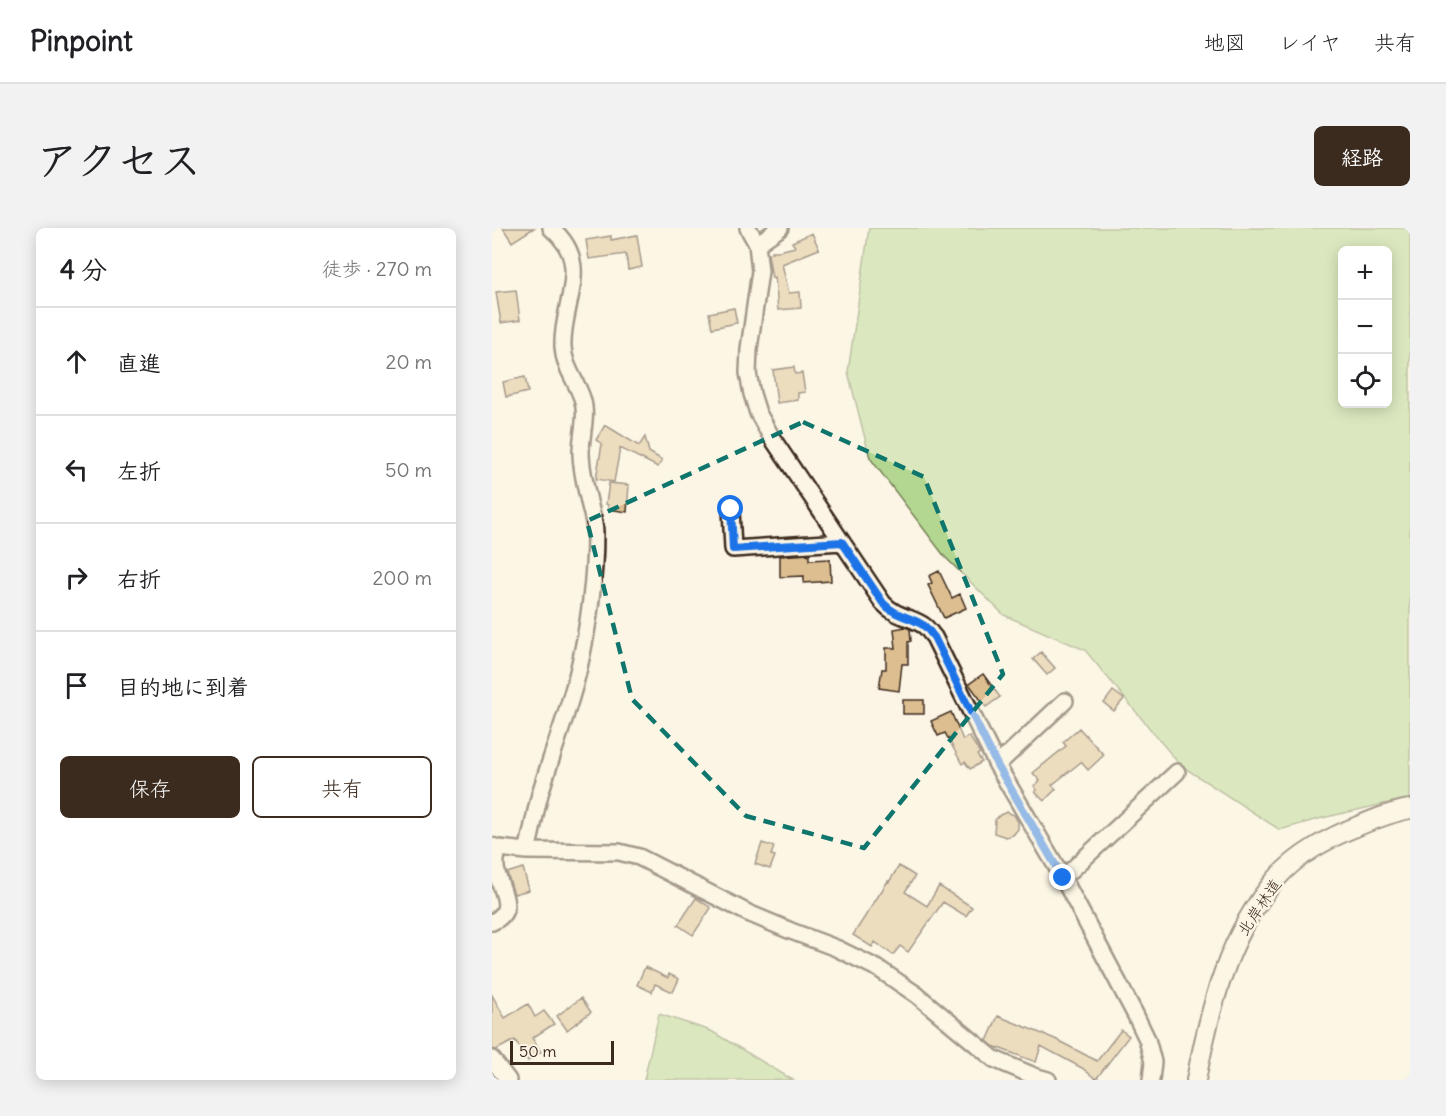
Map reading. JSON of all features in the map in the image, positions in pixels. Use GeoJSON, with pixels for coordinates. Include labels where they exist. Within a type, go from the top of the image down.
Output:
{"type":"FeatureCollection","features":[{"type":"Feature","properties":{"kind":"street"},"geometry":{"type":"LineString","coordinates":[[527,851],[540,796],[577,673],[587,625],[594,572],[595,529],[584,482],[581,452],[584,411],[582,398],[564,359],[563,345],[574,273],[568,247],[560,235],[551,228]]}},
{"type":"Feature","properties":{"kind":"street"},"geometry":{"type":"LineString","coordinates":[[748,228],[757,244],[760,271],[749,349],[748,374],[758,413],[772,438],[883,603],[895,613],[926,627],[934,637],[997,765],[1063,878],[1147,1040],[1153,1062],[1151,1080]]}},
{"type":"Feature","properties":{"kind":"street"},"geometry":{"type":"LineString","coordinates":[[757,244],[780,228]]}},
{"type":"Feature","properties":{"kind":"street"},"geometry":{"type":"LineString","coordinates":[[731,509],[733,549],[842,542]]}},
{"type":"Feature","properties":{"kind":"street"},"geometry":{"type":"LineString","coordinates":[[997,765],[1065,701]]}},
{"type":"Feature","properties":{"kind":"street"},"geometry":{"type":"LineString","coordinates":[[1063,878],[1177,772]]}},
{"type":"Feature","properties":{"kind":"street","name":"北岸林道"},"geometry":{"type":"LineString","coordinates":[[1196,1080],[1217,991],[1233,947],[1246,921],[1278,876],[1318,845],[1346,830],[1410,809]]}},
{"type":"Feature","properties":{"kind":"street"},"geometry":{"type":"LineString","coordinates":[[492,922],[497,920],[506,907],[506,899],[496,869],[495,847],[527,851],[619,852],[639,857],[748,913],[836,948],[879,969],[917,995],[994,1059],[1048,1080]]}},
{"type":"Feature","properties":{"kind":"street"},"geometry":{"type":"LineString","coordinates":[[492,1059],[508,1080]]}},
{"type":"Feature","properties":{"kind":"highlighted area"},"geometry":{"type":"Polygon","coordinates":[[[803,422],[924,477],[1003,674],[864,848],[746,816],[632,699],[587,521],[803,422]]]}},
{"type":"Feature","properties":{"kind":"green space"},"geometry":{"type":"Polygon","coordinates":[[[869,228],[1410,228],[1410,806],[1405,799],[1280,830],[1180,765],[1085,650],[1004,615],[945,557],[870,458],[848,372],[869,228]]]}},
{"type":"Feature","properties":{"kind":"green space"},"geometry":{"type":"Polygon","coordinates":[[[659,1014],[711,1031],[793,1080],[644,1080],[659,1014]]]}},
{"type":"Feature","properties":{"kind":"building"},"geometry":{"type":"Polygon","coordinates":[[[503,228],[534,228],[512,242],[503,228]]]}},
{"type":"Feature","properties":{"kind":"building"},"geometry":{"type":"Polygon","coordinates":[[[812,233],[819,249],[782,264],[789,293],[800,292],[801,308],[778,310],[775,277],[772,278],[768,254],[772,251],[795,247],[792,242],[812,233]]]}},
{"type":"Feature","properties":{"kind":"building"},"geometry":{"type":"Polygon","coordinates":[[[637,235],[642,267],[628,270],[626,254],[589,259],[586,240],[611,236],[611,240],[637,235]]]}},
{"type":"Feature","properties":{"kind":"building"},"geometry":{"type":"Polygon","coordinates":[[[516,290],[520,320],[501,323],[496,292],[516,290]]]}},
{"type":"Feature","properties":{"kind":"building"},"geometry":{"type":"Polygon","coordinates":[[[734,308],[737,323],[712,328],[709,313],[734,308]]]}},
{"type":"Feature","properties":{"kind":"building"},"geometry":{"type":"Polygon","coordinates":[[[794,367],[795,374],[802,373],[805,392],[798,393],[798,400],[777,403],[773,370],[794,367]]]}},
{"type":"Feature","properties":{"kind":"building"},"geometry":{"type":"Polygon","coordinates":[[[525,377],[528,392],[506,397],[503,382],[525,377]]]}},
{"type":"Feature","properties":{"kind":"building"},"geometry":{"type":"Polygon","coordinates":[[[605,425],[639,446],[645,437],[649,452],[662,460],[658,467],[620,448],[614,482],[596,479],[602,444],[596,440],[605,425]]]}},
{"type":"Feature","properties":{"kind":"building"},"geometry":{"type":"Polygon","coordinates":[[[609,483],[629,485],[627,512],[608,509],[606,504],[609,483]]]}},
{"type":"Feature","properties":{"kind":"building"},"geometry":{"type":"Polygon","coordinates":[[[809,554],[809,560],[830,559],[831,581],[804,583],[804,576],[780,577],[780,556],[809,554]]]}},
{"type":"Feature","properties":{"kind":"building"},"geometry":{"type":"Polygon","coordinates":[[[939,571],[952,598],[960,594],[966,608],[944,618],[928,585],[932,583],[929,576],[939,571]]]}},
{"type":"Feature","properties":{"kind":"building"},"geometry":{"type":"Polygon","coordinates":[[[906,627],[910,629],[911,641],[908,642],[908,664],[902,664],[899,691],[879,688],[882,669],[886,669],[886,648],[896,648],[894,629],[906,627]]]}},
{"type":"Feature","properties":{"kind":"building"},"geometry":{"type":"Polygon","coordinates":[[[1041,652],[1055,668],[1047,675],[1033,659],[1041,652]]]}},
{"type":"Feature","properties":{"kind":"building"},"geometry":{"type":"Polygon","coordinates":[[[983,674],[1000,697],[986,707],[969,684],[983,674]]]}},
{"type":"Feature","properties":{"kind":"building"},"geometry":{"type":"Polygon","coordinates":[[[1113,691],[1124,699],[1114,711],[1104,703],[1113,691]]]}},
{"type":"Feature","properties":{"kind":"building"},"geometry":{"type":"Polygon","coordinates":[[[903,700],[924,700],[924,714],[903,714],[903,700]]]}},
{"type":"Feature","properties":{"kind":"building"},"geometry":{"type":"Polygon","coordinates":[[[951,712],[963,740],[969,736],[980,753],[977,755],[982,762],[970,769],[965,762],[962,764],[945,733],[938,736],[931,721],[951,712]]]}},
{"type":"Feature","properties":{"kind":"building"},"geometry":{"type":"Polygon","coordinates":[[[1079,728],[1104,755],[1088,770],[1081,762],[1052,785],[1056,789],[1044,801],[1035,792],[1037,790],[1034,786],[1040,781],[1033,773],[1066,746],[1063,742],[1079,728]]]}},
{"type":"Feature","properties":{"kind":"building"},"geometry":{"type":"Polygon","coordinates":[[[1007,812],[1014,815],[1018,822],[1018,829],[1013,835],[1006,837],[994,833],[995,820],[1007,812]]]}},
{"type":"Feature","properties":{"kind":"building"},"geometry":{"type":"Polygon","coordinates":[[[762,843],[774,847],[771,855],[775,856],[770,869],[755,864],[762,843]]]}},
{"type":"Feature","properties":{"kind":"building"},"geometry":{"type":"Polygon","coordinates":[[[899,866],[915,876],[905,892],[927,906],[939,886],[972,907],[966,916],[943,902],[908,952],[900,946],[893,955],[875,942],[872,947],[853,935],[899,866]]]}},
{"type":"Feature","properties":{"kind":"building"},"geometry":{"type":"Polygon","coordinates":[[[523,868],[529,890],[514,894],[507,873],[523,868]]]}},
{"type":"Feature","properties":{"kind":"building"},"geometry":{"type":"Polygon","coordinates":[[[696,898],[711,908],[693,935],[678,925],[696,898]]]}},
{"type":"Feature","properties":{"kind":"building"},"geometry":{"type":"Polygon","coordinates":[[[645,967],[668,978],[669,974],[679,979],[673,992],[655,984],[652,992],[637,985],[645,967]]]}},
{"type":"Feature","properties":{"kind":"building"},"geometry":{"type":"Polygon","coordinates":[[[492,995],[505,1018],[528,1004],[535,1017],[544,1011],[554,1024],[532,1038],[541,1052],[528,1061],[515,1040],[496,1050],[492,1049],[492,995]]]}},
{"type":"Feature","properties":{"kind":"building"},"geometry":{"type":"Polygon","coordinates":[[[581,998],[591,1012],[567,1030],[557,1016],[581,998]]]}},
{"type":"Feature","properties":{"kind":"building"},"geometry":{"type":"Polygon","coordinates":[[[998,1016],[1055,1039],[1097,1061],[1121,1030],[1129,1036],[1096,1079],[1082,1068],[1041,1046],[1036,1062],[993,1046],[987,1041],[998,1016]]]}},
{"type":"Feature","properties":{"kind":"route"},"geometry":{"type":"LineString","coordinates":[[731,509],[733,549],[842,542],[883,603],[895,613],[926,627],[934,637],[997,765],[1063,878]]}}]}
